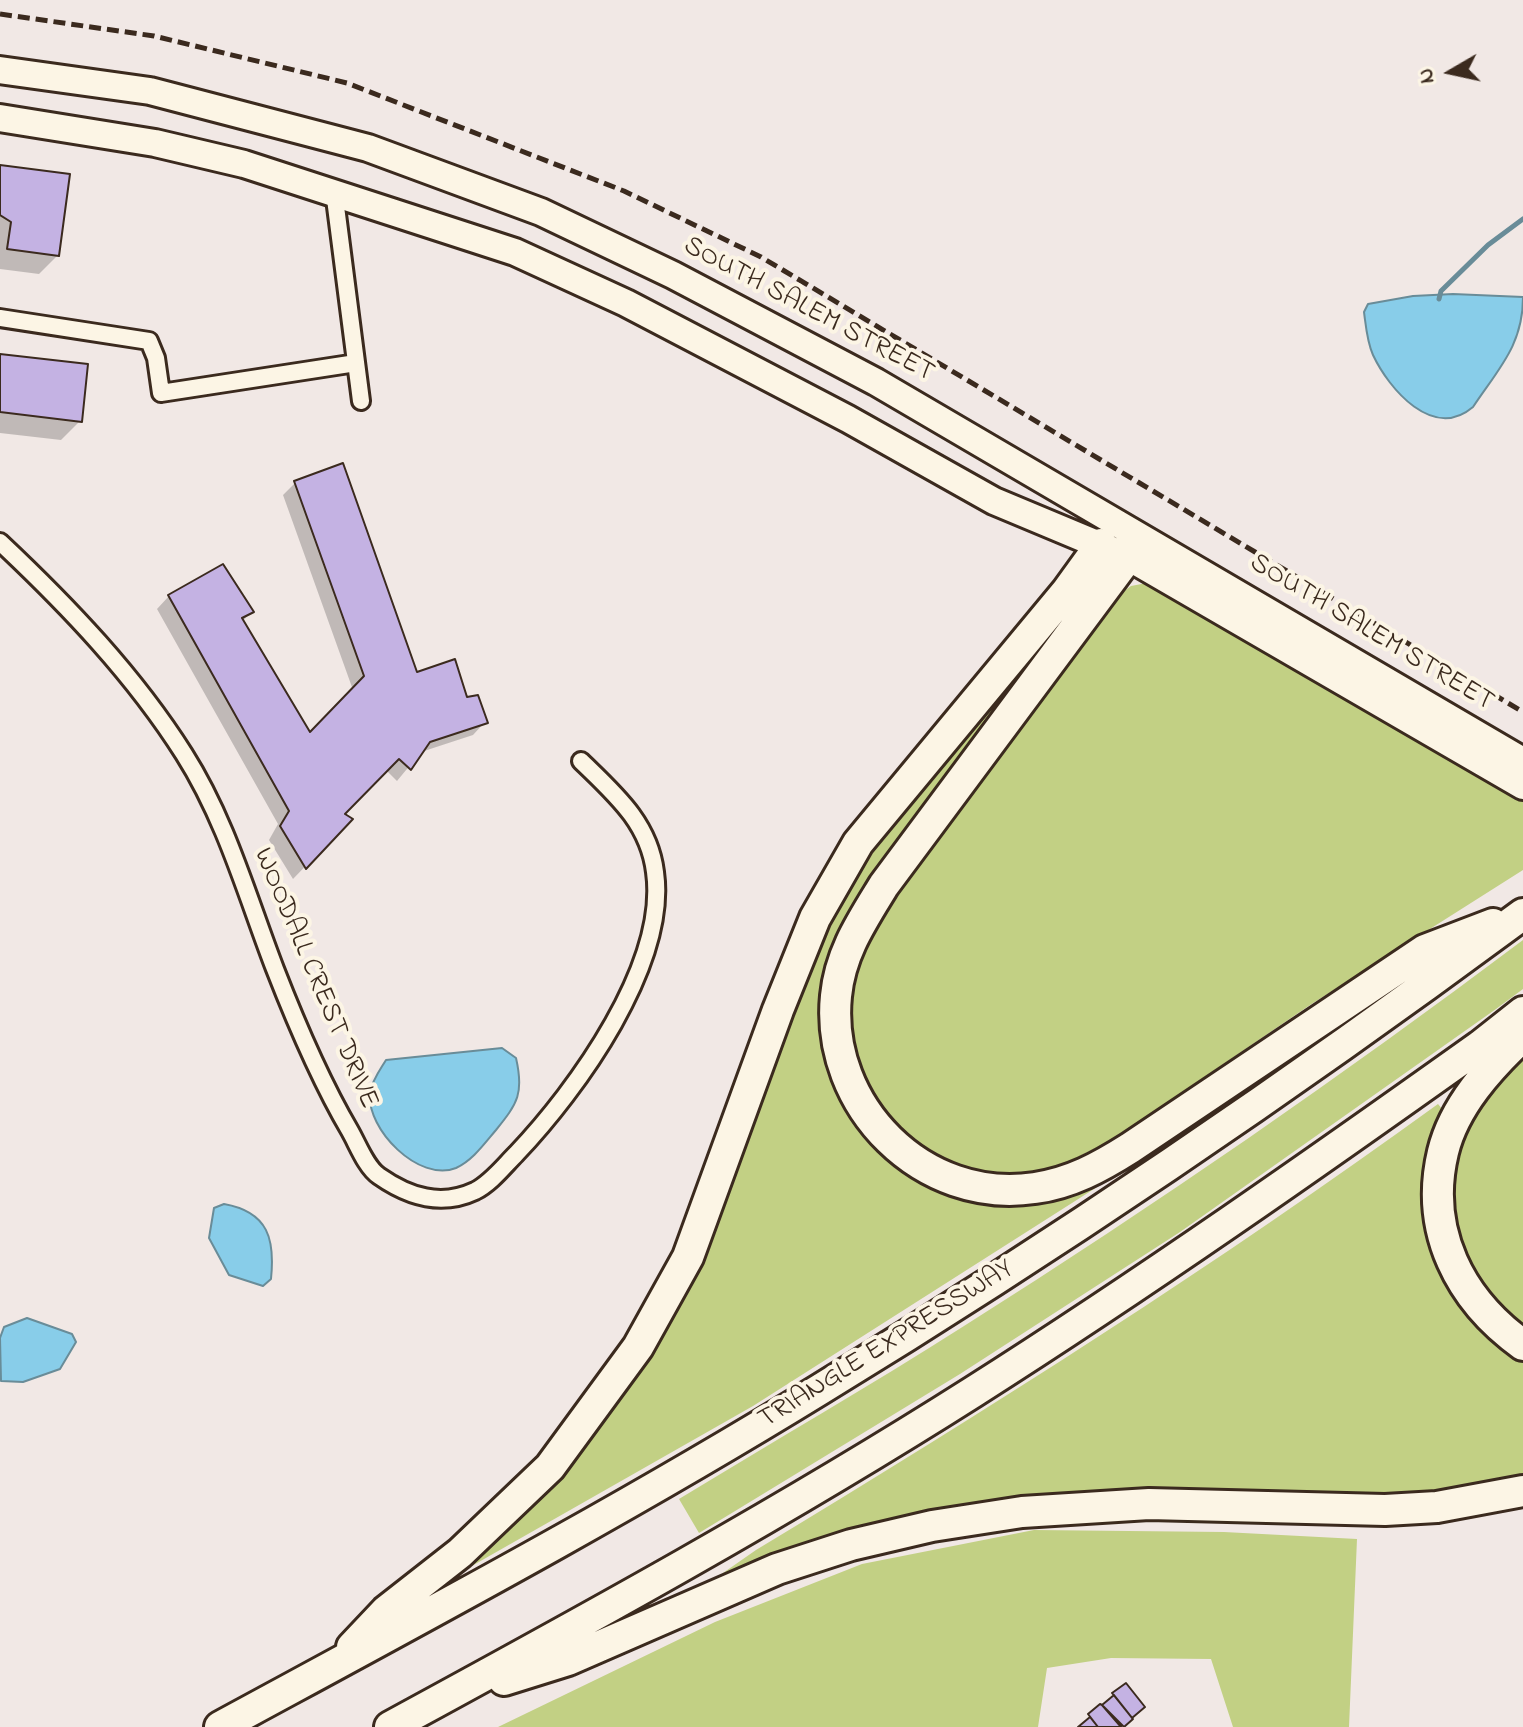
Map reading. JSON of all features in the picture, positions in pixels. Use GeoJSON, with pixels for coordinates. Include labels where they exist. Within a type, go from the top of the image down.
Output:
{"type":"FeatureCollection","features":[{"type":"Feature","properties":{"kind":"highway"},"geometry":{"type":"LineString","coordinates":[[336,1664],[386,1611],[460,1553],[550,1467],[638,1347],[688,1257],[815,918],[858,843],[1067,591],[1109,532]]}},
{"type":"Feature","properties":{"kind":"highway"},"geometry":{"type":"LineString","coordinates":[[1135,546],[893,873],[850,942],[836,994],[838,1050],[857,1101],[894,1146],[921,1165],[960,1180],[997,1188],[1032,1189],[1063,1183],[1097,1169],[1130,1148],[1425,950],[1523,913]]}},
{"type":"Feature","properties":{"kind":"highway","name":"TRIANGLE EXPRESSWAY"},"geometry":{"type":"LineString","coordinates":[[220,1727],[645,1494],[989,1285],[1336,1050],[1523,913]]}},
{"type":"Feature","properties":{"kind":"highway"},"geometry":{"type":"LineString","coordinates":[[390,1727],[698,1558],[970,1394],[1220,1230],[1480,1046],[1523,1012]]}},
{"type":"Feature","properties":{"kind":"highway"},"geometry":{"type":"LineString","coordinates":[[1523,1036],[1495,1063],[1456,1120],[1443,1151],[1439,1184],[1441,1224],[1457,1272],[1468,1292],[1492,1322],[1523,1345]]}},
{"type":"Feature","properties":{"kind":"highway"},"geometry":{"type":"LineString","coordinates":[[438,1701],[568,1660],[777,1569],[851,1545],[932,1526],[1022,1512],[1149,1504],[1385,1510],[1437,1507],[1523,1491]]}},
{"type":"Feature","properties":{"kind":"main road","name":"SOUTH SALEM STREET"},"geometry":{"type":"LineString","coordinates":[[0,70],[150,91],[368,148],[541,212],[673,275],[876,382],[1109,532],[1523,761]]}},
{"type":"Feature","properties":{"kind":"main road","name":"SOUTH SALEM STREET"},"geometry":{"type":"LineString","coordinates":[[0,118],[155,143],[334,191],[515,252],[584,283],[848,419],[994,501],[1109,532]]}},
{"type":"Feature","properties":{"kind":"main road","name":"SOUTH SALEM STREET"},"geometry":{"type":"LineString","coordinates":[[1135,546],[1523,786]]}},
{"type":"Feature","properties":{"kind":"street"},"geometry":{"type":"LineString","coordinates":[[334,191],[361,401]]}},
{"type":"Feature","properties":{"kind":"street"},"geometry":{"type":"LineString","coordinates":[[0,318],[149,341],[156,358],[161,393],[356,363]]}},
{"type":"Feature","properties":{"kind":"street","name":"WOODALL CREST DRIVE"},"geometry":{"type":"LineString","coordinates":[[0,542],[51,590],[117,663],[185,755],[226,836],[275,968],[337,1109],[374,1173],[401,1190],[432,1201],[476,1191],[497,1174],[545,1123],[615,1020],[641,963],[657,912],[655,871],[643,829],[620,797],[581,761]]}},
{"type":"Feature","properties":{"kind":"green space"},"geometry":{"type":"Polygon","coordinates":[[[1152,582],[1523,797],[1523,870],[1310,1005],[1112,1140],[1062,1165],[1022,1174],[982,1172],[942,1159],[903,1140],[854,1075],[845,989],[856,946],[1110,601],[1131,586],[1152,582]]]}},
{"type":"Feature","properties":{"kind":"green space"},"geometry":{"type":"Polygon","coordinates":[[[995,692],[1005,700],[967,754],[825,1018],[921,1177],[1102,1177],[1105,1182],[753,1406],[470,1567],[465,1559],[590,1431],[751,1110],[850,872],[995,692]]]}},
{"type":"Feature","properties":{"kind":"green space"},"geometry":{"type":"Polygon","coordinates":[[[1523,940],[1523,989],[1496,1009],[1180,1232],[960,1374],[699,1533],[679,1499],[929,1348],[1178,1187],[1523,940]]]}},
{"type":"Feature","properties":{"kind":"green space"},"geometry":{"type":"Polygon","coordinates":[[[1523,1052],[1523,1336],[1475,1289],[1449,1221],[1452,1151],[1502,1068],[1523,1052]]]}},
{"type":"Feature","properties":{"kind":"green space"},"geometry":{"type":"Polygon","coordinates":[[[1438,1104],[1447,1115],[1433,1227],[1523,1357],[1523,1483],[1416,1500],[1094,1498],[726,1578],[723,1573],[756,1550],[930,1444],[1187,1279],[1438,1104]]]}},
{"type":"Feature","properties":{"kind":"green space"},"geometry":{"type":"Polygon","coordinates":[[[1034,1530],[1224,1532],[1357,1539],[1349,1727],[1233,1727],[1211,1659],[1111,1658],[1047,1668],[1038,1727],[498,1727],[715,1622],[862,1564],[1034,1530]]]}},
{"type":"Feature","properties":{"kind":"water"},"geometry":{"type":"Polygon","coordinates":[[[1413,296],[1523,297],[1522,314],[1508,355],[1473,407],[1458,416],[1443,418],[1414,406],[1390,382],[1371,350],[1364,312],[1368,304],[1413,296]]]}},
{"type":"Feature","properties":{"kind":"water"},"geometry":{"type":"Polygon","coordinates":[[[502,1048],[516,1058],[519,1080],[517,1097],[504,1121],[468,1161],[442,1171],[426,1168],[398,1150],[386,1137],[371,1107],[370,1093],[374,1079],[386,1060],[502,1048]]]}},
{"type":"Feature","properties":{"kind":"water"},"geometry":{"type":"Polygon","coordinates":[[[224,1204],[251,1214],[266,1230],[272,1265],[271,1279],[263,1286],[229,1275],[209,1238],[214,1208],[224,1204]]]}},
{"type":"Feature","properties":{"kind":"water"},"geometry":{"type":"Polygon","coordinates":[[[27,1318],[72,1334],[76,1342],[60,1369],[23,1382],[1,1381],[0,1338],[4,1327],[27,1318]]]}},
{"type":"Feature","properties":{"kind":"building"},"geometry":{"type":"Polygon","coordinates":[[[0,165],[70,174],[59,256],[7,249],[11,222],[0,215],[0,165]]]}},
{"type":"Feature","properties":{"kind":"building"},"geometry":{"type":"Polygon","coordinates":[[[0,354],[88,364],[82,422],[0,412],[0,354]]]}},
{"type":"Feature","properties":{"kind":"building"},"geometry":{"type":"Polygon","coordinates":[[[343,463],[417,672],[455,659],[467,697],[478,695],[488,723],[430,742],[411,770],[399,759],[345,814],[353,819],[306,869],[280,826],[289,811],[168,595],[223,564],[254,612],[242,618],[310,732],[364,676],[294,481],[343,463]]]}},
{"type":"Feature","properties":{"kind":"building"},"geometry":{"type":"Polygon","coordinates":[[[1126,1683],[1145,1707],[1132,1718],[1112,1693],[1126,1683]]]}},
{"type":"Feature","properties":{"kind":"building"},"geometry":{"type":"Polygon","coordinates":[[[1114,1695],[1133,1719],[1124,1727],[1102,1705],[1114,1695]]]}},
{"type":"Feature","properties":{"kind":"building"},"geometry":{"type":"Polygon","coordinates":[[[1100,1704],[1121,1727],[1098,1727],[1088,1714],[1100,1704]]]}},
{"type":"Feature","properties":{"kind":"building"},"geometry":{"type":"Polygon","coordinates":[[[1090,1717],[1098,1727],[1078,1727],[1090,1717]]]}},
{"type":"Feature","properties":{"kind":"waterway"},"geometry":{"type":"LineString","coordinates":[[1439,299],[1441,291],[1488,245],[1523,219]]}},
{"type":"Feature","properties":{"kind":"railway"},"geometry":{"type":"LineString","coordinates":[[0,14],[154,36],[347,83],[624,191],[761,257],[1523,712]]}}]}
